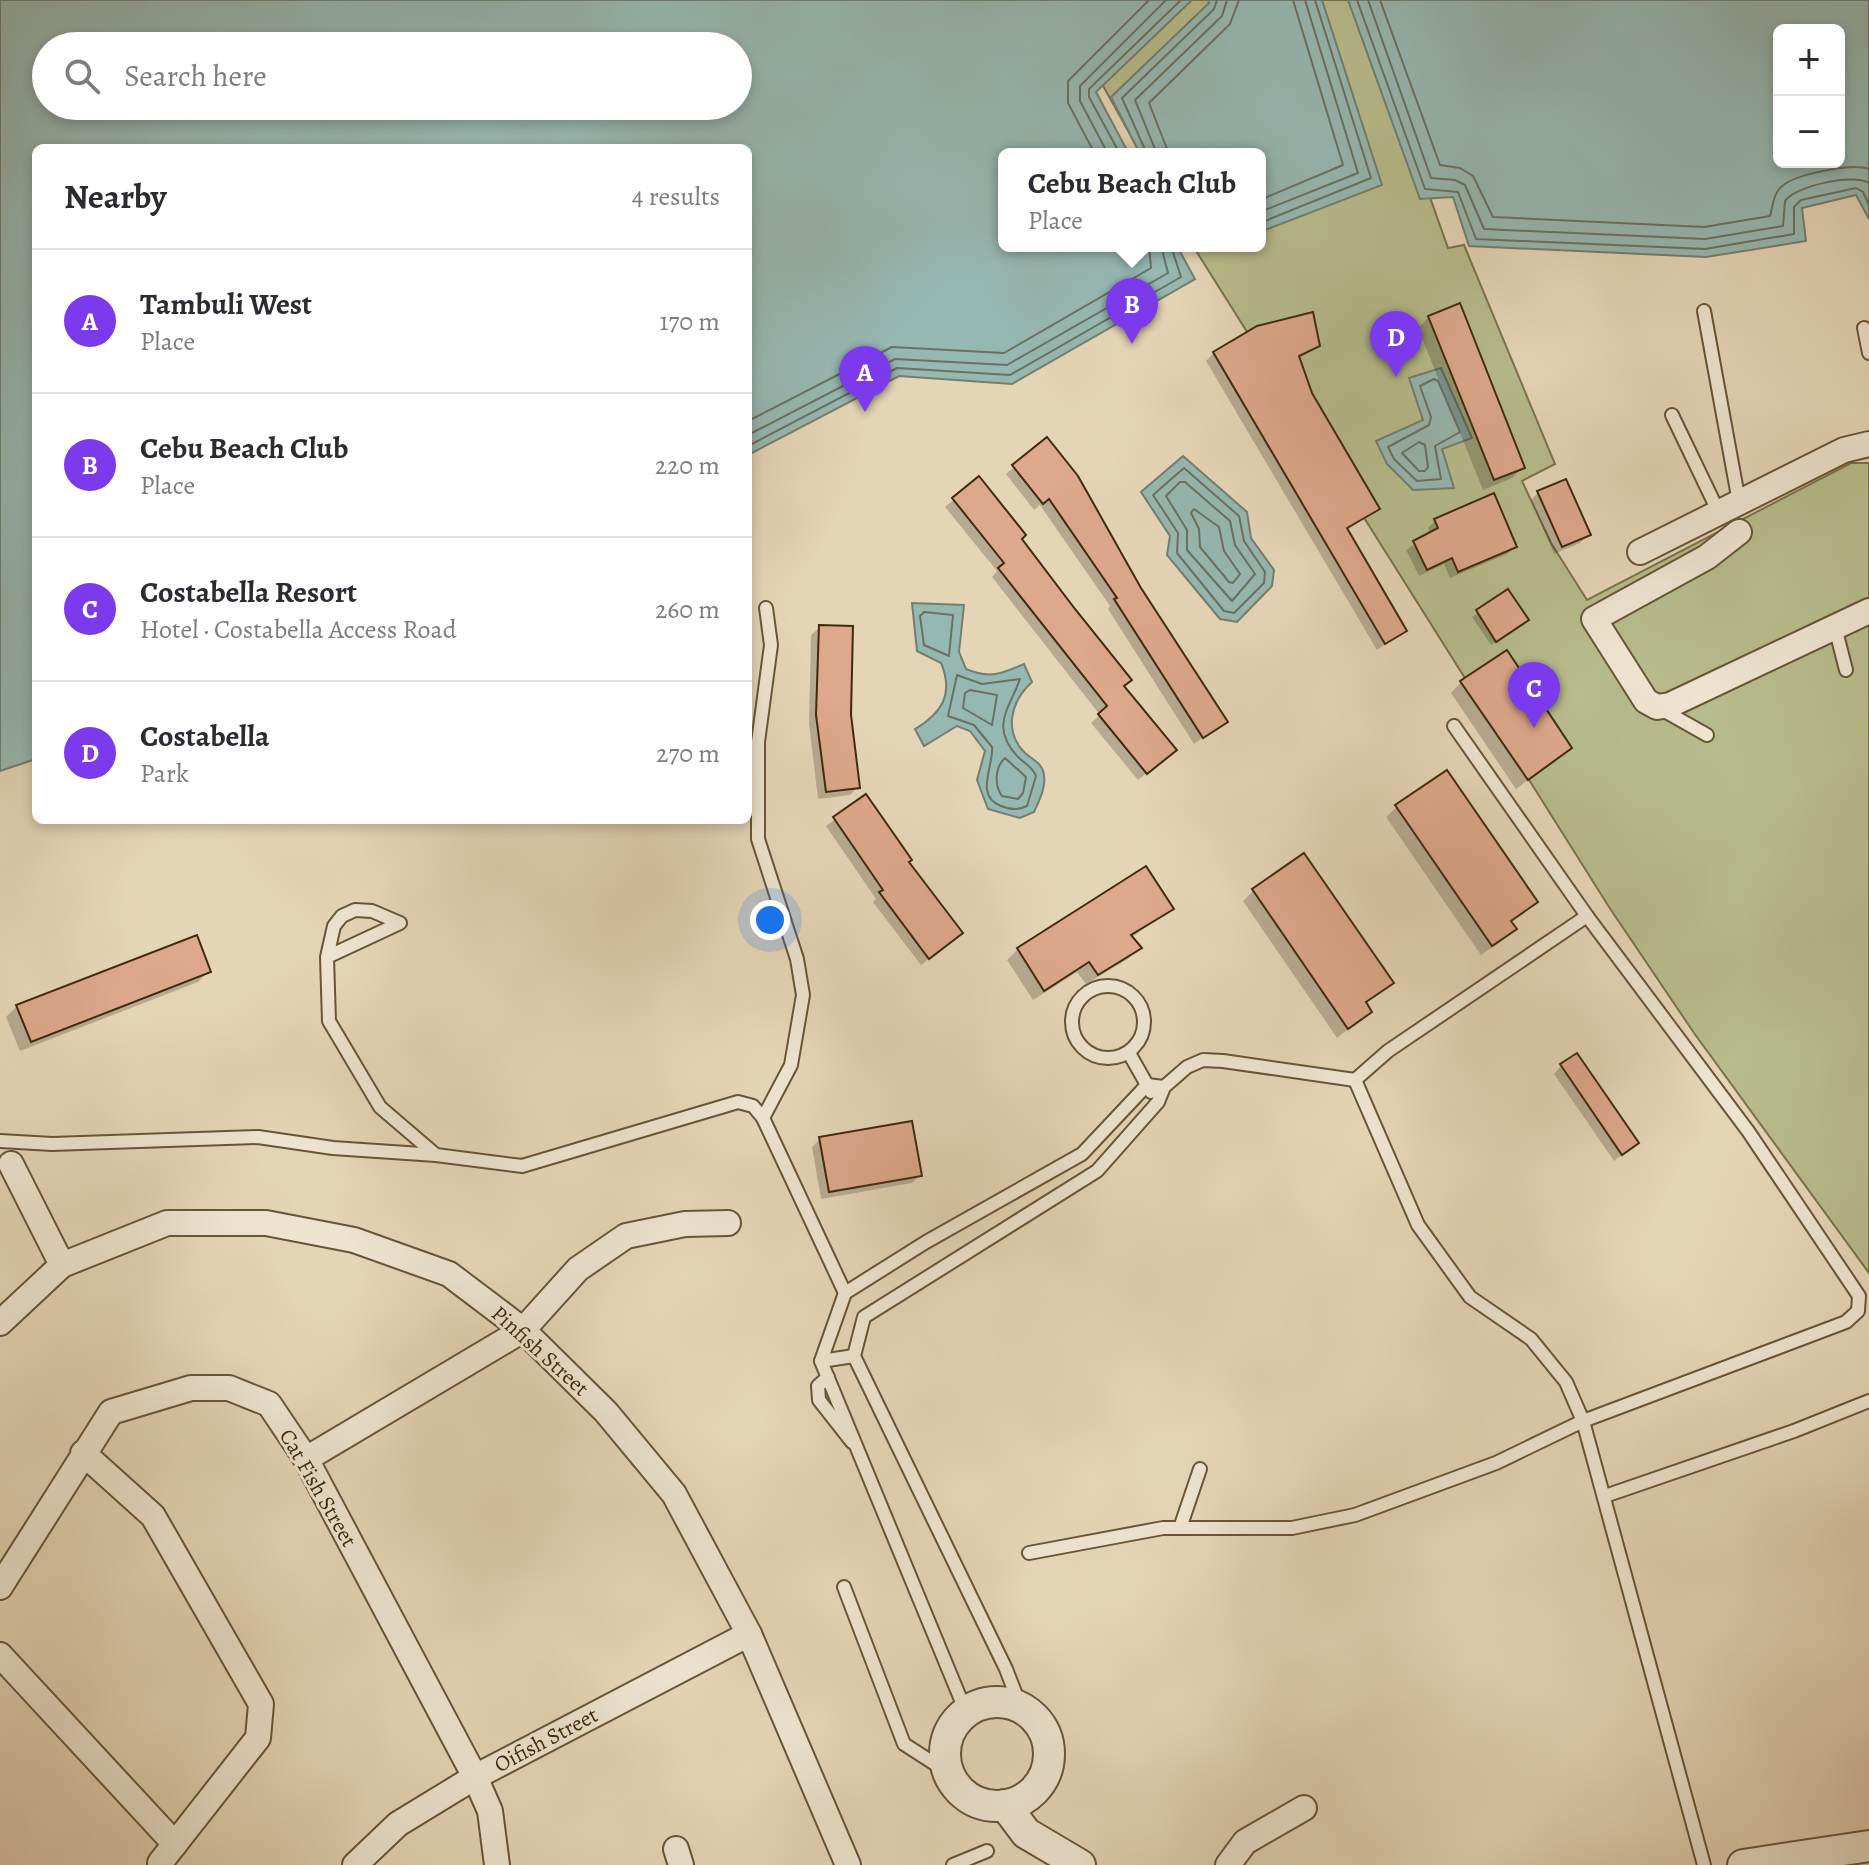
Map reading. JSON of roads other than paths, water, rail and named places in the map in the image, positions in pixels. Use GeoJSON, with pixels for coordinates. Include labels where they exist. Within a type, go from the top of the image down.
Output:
{"type":"FeatureCollection","features":[{"type":"Feature","properties":{"kind":"street"},"geometry":{"type":"LineString","coordinates":[[1640,552],[1844,450],[1869,444]]}},
{"type":"Feature","properties":{"kind":"street"},"geometry":{"type":"LineString","coordinates":[[1739,532],[1707,557],[1594,619],[1646,701],[1657,707],[1670,705],[1869,611]]}},
{"type":"Feature","properties":{"kind":"street"},"geometry":{"type":"LineString","coordinates":[[11,1164],[62,1265]]}},
{"type":"Feature","properties":{"kind":"street","name":"Pinfish Street"},"geometry":{"type":"LineString","coordinates":[[0,1323],[62,1265],[167,1223],[266,1223],[354,1240],[449,1274],[523,1330],[606,1412],[674,1494],[749,1634],[848,1865]]}},
{"type":"Feature","properties":{"kind":"street"},"geometry":{"type":"LineString","coordinates":[[306,1459],[523,1330],[578,1269],[626,1236],[685,1224],[728,1223]]}},
{"type":"Feature","properties":{"kind":"street","name":"Cat Fish Street"},"geometry":{"type":"LineString","coordinates":[[0,1587],[111,1412],[191,1388],[229,1388],[269,1404],[306,1459],[475,1777],[490,1811],[497,1865]]}},
{"type":"Feature","properties":{"kind":"street"},"geometry":{"type":"LineString","coordinates":[[83,1453],[153,1516],[261,1704],[258,1738],[160,1863]]}},
{"type":"Feature","properties":{"kind":"street","name":"Oifish Street"},"geometry":{"type":"LineString","coordinates":[[355,1865],[398,1824],[475,1777],[749,1634]]}},
{"type":"Feature","properties":{"kind":"street"},"geometry":{"type":"LineString","coordinates":[[0,1655],[10,1683],[175,1844]]}},
{"type":"Feature","properties":{"kind":"street"},"geometry":{"type":"LineString","coordinates":[[993,1702],[1021,1708],[1040,1725],[1047,1737],[1048,1762],[1044,1773],[1029,1793],[1005,1805],[987,1805],[966,1797],[949,1773],[946,1761],[949,1734],[966,1712],[993,1702]]}},
{"type":"Feature","properties":{"kind":"street"},"geometry":{"type":"LineString","coordinates":[[1005,1805],[1026,1833],[1080,1865]]}},
{"type":"Feature","properties":{"kind":"street"},"geometry":{"type":"LineString","coordinates":[[1228,1865],[1245,1842],[1304,1808]]}},
{"type":"Feature","properties":{"kind":"street"},"geometry":{"type":"LineString","coordinates":[[1743,1865],[1869,1846]]}},
{"type":"Feature","properties":{"kind":"lane"},"geometry":{"type":"LineString","coordinates":[[1704,311],[1729,507]]}},
{"type":"Feature","properties":{"kind":"lane"},"geometry":{"type":"LineString","coordinates":[[1864,328],[1869,353]]}},
{"type":"Feature","properties":{"kind":"lane"},"geometry":{"type":"LineString","coordinates":[[1672,415],[1729,507]]}},
{"type":"Feature","properties":{"kind":"lane"},"geometry":{"type":"LineString","coordinates":[[763,1118],[791,1065],[803,995],[797,959],[758,839],[758,742],[771,645],[766,608]]}},
{"type":"Feature","properties":{"kind":"lane"},"geometry":{"type":"LineString","coordinates":[[1835,627],[1846,670]]}},
{"type":"Feature","properties":{"kind":"lane"},"geometry":{"type":"LineString","coordinates":[[1657,707],[1707,735]]}},
{"type":"Feature","properties":{"kind":"lane"},"geometry":{"type":"LineString","coordinates":[[1029,1553],[1137,1532],[1180,1528],[1292,1528],[1355,1515],[1496,1463],[1583,1421],[1846,1322],[1858,1311],[1859,1296],[1748,1131],[1587,916],[1454,726]]}},
{"type":"Feature","properties":{"kind":"lane"},"geometry":{"type":"LineString","coordinates":[[327,957],[400,923],[372,911],[355,910],[342,916],[334,926],[327,957],[329,1021],[380,1107],[436,1155]]}},
{"type":"Feature","properties":{"kind":"lane"},"geometry":{"type":"LineString","coordinates":[[1021,1708],[1006,1669],[854,1356],[864,1317],[1097,1171],[1158,1102],[1164,1087],[1187,1067],[1203,1060],[1355,1080],[1388,1051],[1587,916]]}},
{"type":"Feature","properties":{"kind":"lane"},"geometry":{"type":"LineString","coordinates":[[1098,986],[1124,988],[1142,1007],[1144,1032],[1129,1053],[1104,1059],[1081,1048],[1070,1025],[1077,1000],[1098,986]]}},
{"type":"Feature","properties":{"kind":"lane"},"geometry":{"type":"LineString","coordinates":[[1129,1053],[1158,1102]]}},
{"type":"Feature","properties":{"kind":"lane"},"geometry":{"type":"LineString","coordinates":[[1355,1080],[1418,1225],[1470,1297],[1531,1339],[1566,1382],[1583,1421],[1605,1496],[1704,1865]]}},
{"type":"Feature","properties":{"kind":"lane"},"geometry":{"type":"LineString","coordinates":[[1147,1085],[1164,1087]]}},
{"type":"Feature","properties":{"kind":"lane"},"geometry":{"type":"LineString","coordinates":[[966,1712],[863,1456],[821,1361],[845,1293],[926,1242],[1082,1154],[1147,1085]]}},
{"type":"Feature","properties":{"kind":"lane"},"geometry":{"type":"LineString","coordinates":[[0,1141],[52,1144],[258,1137],[333,1148],[436,1155],[522,1166],[738,1102],[753,1106],[763,1118],[772,1143],[845,1293]]}},
{"type":"Feature","properties":{"kind":"lane"},"geometry":{"type":"LineString","coordinates":[[1108,1129],[1121,1145]]}},
{"type":"Feature","properties":{"kind":"lane"},"geometry":{"type":"LineString","coordinates":[[1082,1154],[1097,1171]]}},
{"type":"Feature","properties":{"kind":"lane"},"geometry":{"type":"LineString","coordinates":[[821,1361],[854,1356]]}},
{"type":"Feature","properties":{"kind":"lane"},"geometry":{"type":"LineString","coordinates":[[1605,1496],[1794,1431],[1869,1401]]}},
{"type":"Feature","properties":{"kind":"lane"},"geometry":{"type":"LineString","coordinates":[[1180,1528],[1200,1469]]}},
{"type":"Feature","properties":{"kind":"lane"},"geometry":{"type":"LineString","coordinates":[[844,1587],[904,1744],[949,1773]]}},
{"type":"Feature","properties":{"kind":"lane"},"geometry":{"type":"LineString","coordinates":[[953,1865],[987,1851]]}},
{"type":"Feature","properties":{"kind":"water"},"geometry":{"type":"Polygon","coordinates":[[[0,0],[1192,0],[1096,92],[1126,148],[998,148],[998,252],[1180,252],[1195,279],[1012,384],[899,376],[752,453],[752,144],[32,144],[32,760],[0,771],[0,0]]]}},
{"type":"Feature","properties":{"kind":"water"},"geometry":{"type":"Polygon","coordinates":[[[1208,0],[1322,0],[1382,185],[1266,230],[1266,148],[1137,148],[1111,97],[1209,3],[1208,0]]]}},
{"type":"Feature","properties":{"kind":"water"},"geometry":{"type":"Polygon","coordinates":[[[1348,0],[1869,0],[1869,219],[1856,195],[1802,208],[1806,241],[1706,257],[1469,246],[1453,197],[1420,199],[1348,0]]]}},
{"type":"Feature","properties":{"kind":"water"},"geometry":{"type":"Polygon","coordinates":[[[1441,368],[1472,438],[1442,449],[1454,488],[1413,490],[1387,464],[1376,441],[1423,420],[1409,378],[1441,368]]]}},
{"type":"Feature","properties":{"kind":"water"},"geometry":{"type":"Polygon","coordinates":[[[1183,456],[1247,512],[1251,538],[1274,570],[1272,586],[1237,622],[1220,619],[1167,555],[1170,536],[1141,492],[1183,456]]]}},
{"type":"Feature","properties":{"kind":"water"},"geometry":{"type":"Polygon","coordinates":[[[912,603],[964,605],[959,652],[966,669],[995,674],[1024,664],[1032,682],[1019,698],[1012,716],[1012,726],[1018,744],[1040,765],[1043,772],[1043,789],[1034,812],[1020,818],[988,809],[977,780],[985,751],[970,731],[957,726],[924,746],[915,729],[939,709],[946,693],[946,684],[941,663],[917,651],[912,603]]]}},
{"type":"Feature","properties":{"kind":"place","name":"Cebu Beach Club"},"geometry":{"type":"Point","coordinates":[1132,344]}},
{"type":"Feature","properties":{"kind":"place","name":"Costabella"},"geometry":{"type":"Point","coordinates":[1396,377]}},
{"type":"Feature","properties":{"kind":"place","name":"Tambuli West"},"geometry":{"type":"Point","coordinates":[865,412]}},
{"type":"Feature","properties":{"kind":"place","name":"Costabella Resort"},"geometry":{"type":"Point","coordinates":[1534,728]}}]}
